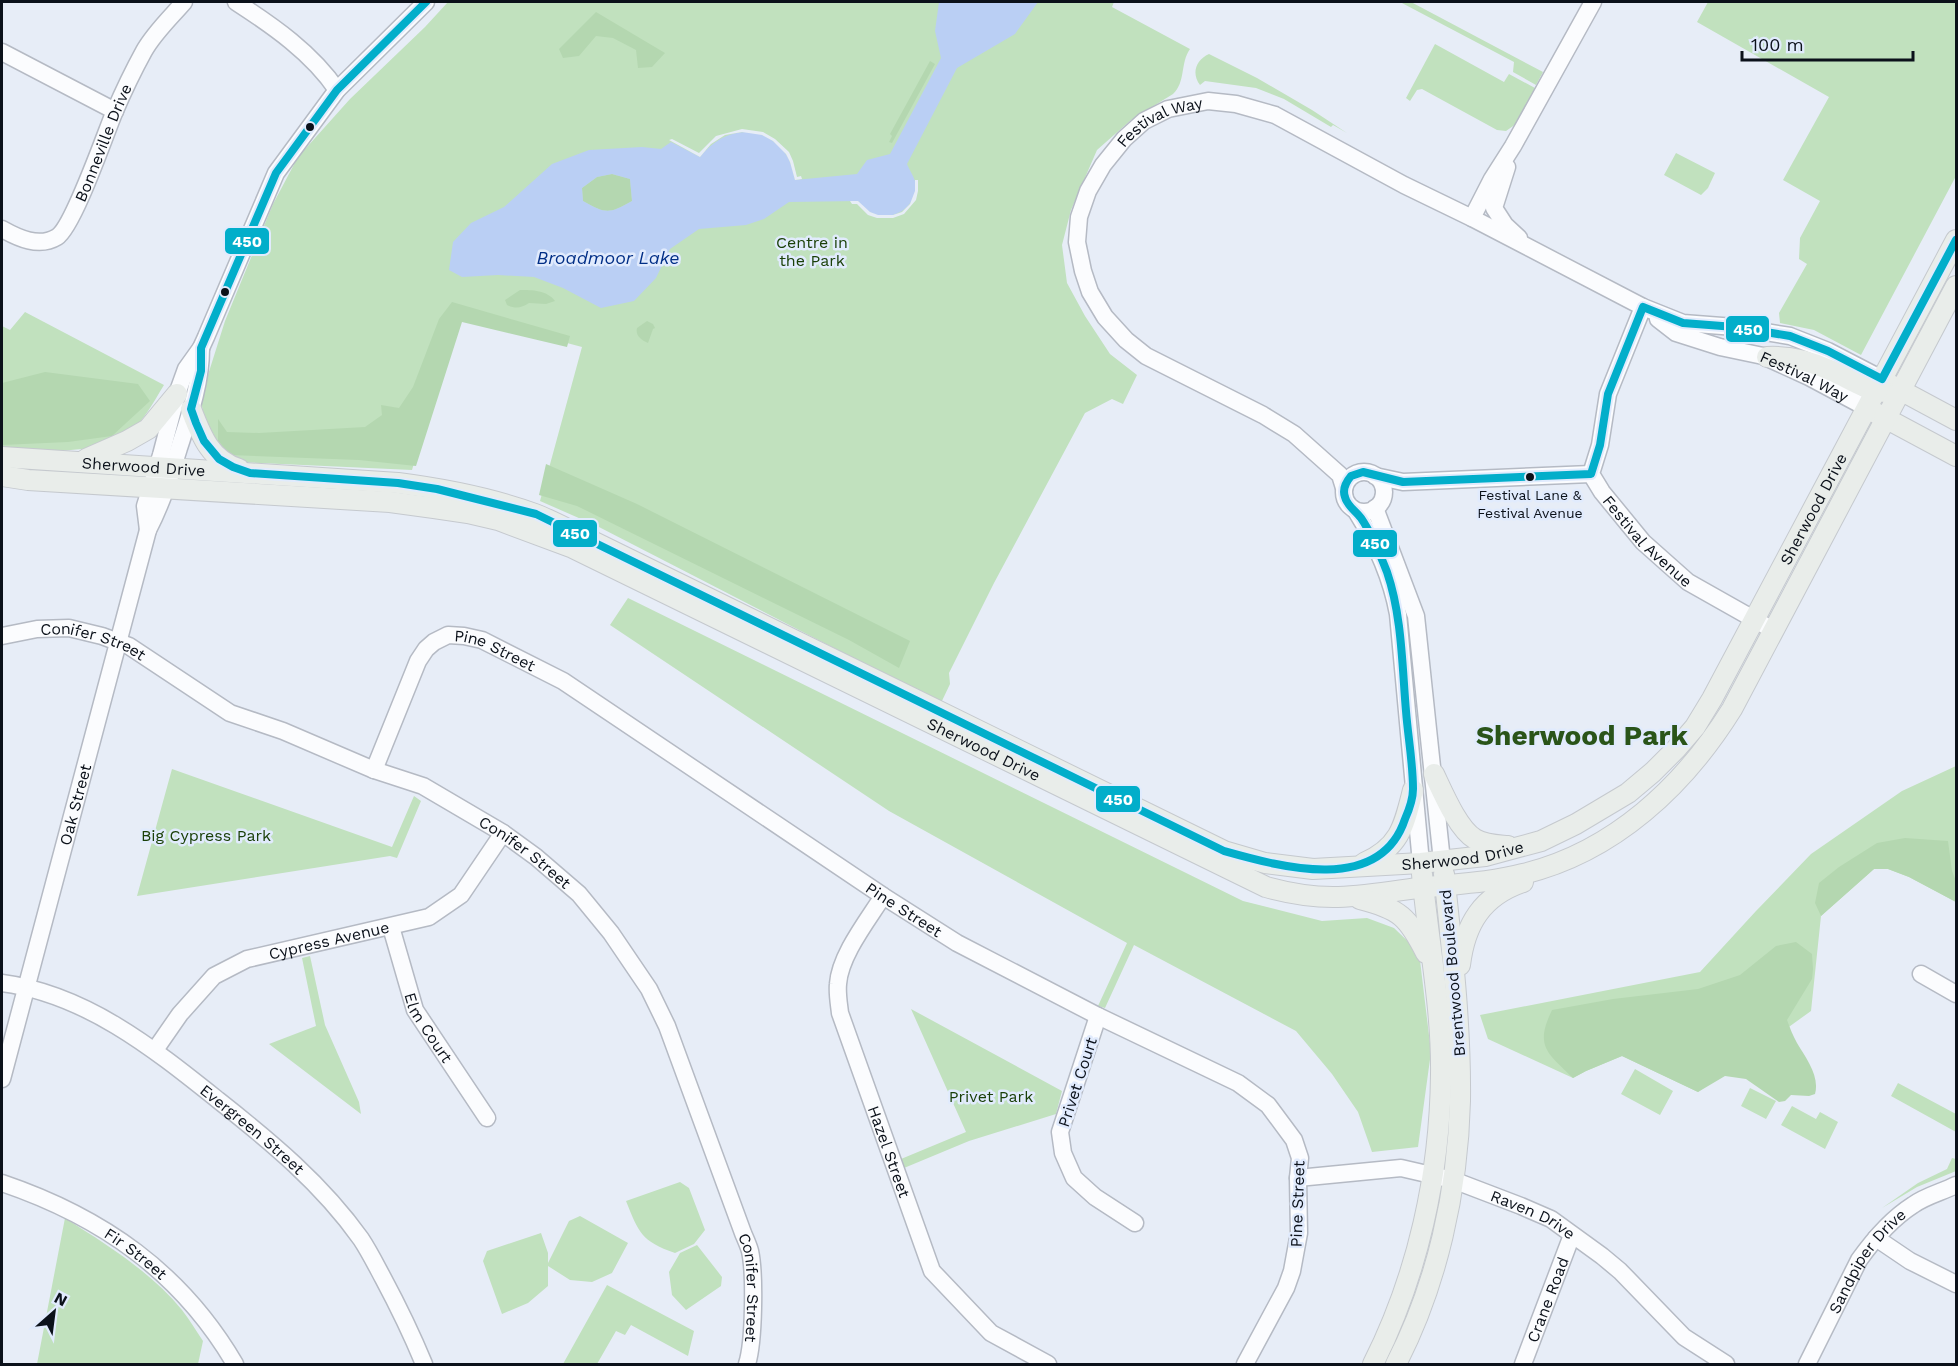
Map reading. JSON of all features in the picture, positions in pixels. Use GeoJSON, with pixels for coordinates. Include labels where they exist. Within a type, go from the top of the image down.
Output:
{"type":"FeatureCollection","features":[{"type":"Feature","properties":{"kind":"main road","name":"Sherwood Drive"},"geometry":{"type":"LineString","coordinates":[[2,476],[28,480],[390,502],[468,513],[529,530],[573,548],[1225,869],[1266,887],[1289,893],[1346,896],[1422,875],[1442,861],[1485,856],[1540,841],[1576,824],[1628,793],[1676,749],[1695,727],[1755,620],[1956,240]]}},
{"type":"Feature","properties":{"kind":"main road","name":"Sherwood Drive"},"geometry":{"type":"LineString","coordinates":[[2,457],[398,483],[437,489],[536,514],[1224,851],[1265,863],[1296,868],[1354,868],[1422,875],[1445,887],[1523,874],[1554,864],[1594,846],[1632,821],[1675,784],[1713,738],[1732,709],[1956,286]]}},
{"type":"Feature","properties":{"kind":"main road"},"geometry":{"type":"LineString","coordinates":[[1767,357],[1784,356],[1803,360],[1828,369],[1875,393],[1901,390],[1956,420]]}},
{"type":"Feature","properties":{"kind":"main road"},"geometry":{"type":"LineString","coordinates":[[1875,393],[1886,419],[1956,456]]}},
{"type":"Feature","properties":{"kind":"main road"},"geometry":{"type":"LineString","coordinates":[[77,461],[99,454],[148,429],[177,394]]}},
{"type":"Feature","properties":{"kind":"main road"},"geometry":{"type":"LineString","coordinates":[[191,409],[210,450],[219,459],[250,473]]}},
{"type":"Feature","properties":{"kind":"main road"},"geometry":{"type":"LineString","coordinates":[[1434,774],[1461,825],[1473,838],[1488,844],[1522,846]]}},
{"type":"Feature","properties":{"kind":"main road"},"geometry":{"type":"LineString","coordinates":[[1354,868],[1379,856],[1394,843],[1406,817],[1413,790]]}},
{"type":"Feature","properties":{"kind":"main road","name":"Brentwood Boulevard"},"geometry":{"type":"LineString","coordinates":[[1396,1365],[1427,1290],[1442,1238],[1453,1180],[1460,1102],[1459,1049],[1442,861]]}},
{"type":"Feature","properties":{"kind":"main road"},"geometry":{"type":"LineString","coordinates":[[1455,994],[1464,940],[1474,917],[1495,895],[1533,879],[1554,864]]}},
{"type":"Feature","properties":{"kind":"main road"},"geometry":{"type":"LineString","coordinates":[[1289,893],[1344,883],[1422,875]]}},
{"type":"Feature","properties":{"kind":"main road","name":"Brentwood Boulevard"},"geometry":{"type":"LineString","coordinates":[[1373,1365],[1387,1337],[1407,1283],[1433,1175],[1441,1073],[1422,875]]}},
{"type":"Feature","properties":{"kind":"main road"},"geometry":{"type":"LineString","coordinates":[[1346,896],[1383,905],[1400,915],[1410,924],[1432,964]]}},
{"type":"Feature","properties":{"kind":"street","name":"Bonneville Drive"},"geometry":{"type":"LineString","coordinates":[[2,229],[16,237],[37,243],[58,237],[64,231],[75,210],[115,111],[146,48],[184,2]]}},
{"type":"Feature","properties":{"kind":"street"},"geometry":{"type":"LineString","coordinates":[[237,2],[296,45],[329,78],[337,90]]}},
{"type":"Feature","properties":{"kind":"street","name":"Oak Street"},"geometry":{"type":"LineString","coordinates":[[2,1079],[148,530],[144,506],[159,488],[165,467],[177,394],[186,369],[201,348],[276,173],[337,90],[426,2]]}},
{"type":"Feature","properties":{"kind":"street"},"geometry":{"type":"LineString","coordinates":[[1472,218],[1593,2]]}},
{"type":"Feature","properties":{"kind":"street"},"geometry":{"type":"LineString","coordinates":[[2,52],[115,111]]}},
{"type":"Feature","properties":{"kind":"street","name":"Festival Way"},"geometry":{"type":"LineString","coordinates":[[1344,488],[1340,475],[1294,434],[1263,415],[1146,356],[1126,340],[1105,317],[1090,292],[1077,242],[1078,217],[1088,191],[1103,165],[1124,139],[1144,121],[1168,109],[1208,101],[1236,104],[1275,115],[1404,185],[1643,307],[1683,323],[1735,327],[1790,336],[1828,351],[1875,393]]}},
{"type":"Feature","properties":{"kind":"street"},"geometry":{"type":"LineString","coordinates":[[1514,146],[1494,208],[1505,225],[1537,253]]}},
{"type":"Feature","properties":{"kind":"street"},"geometry":{"type":"LineString","coordinates":[[1403,482],[1369,511],[1356,510],[1346,501],[1344,488],[1351,476],[1363,472],[1403,482],[1591,474],[1600,445],[1608,394],[1643,307]]}},
{"type":"Feature","properties":{"kind":"street","name":"Festival Way"},"geometry":{"type":"LineString","coordinates":[[1643,307],[1676,333],[1720,347],[1767,357]]}},
{"type":"Feature","properties":{"kind":"street","name":"Oak Street"},"geometry":{"type":"LineString","coordinates":[[165,467],[191,409],[201,371],[201,348]]}},
{"type":"Feature","properties":{"kind":"street","name":"Festival Avenue"},"geometry":{"type":"LineString","coordinates":[[1591,474],[1600,490],[1622,518],[1652,550],[1688,582],[1773,630]]}},
{"type":"Feature","properties":{"kind":"street"},"geometry":{"type":"LineString","coordinates":[[1375,476],[1383,486],[1379,503]]}},
{"type":"Feature","properties":{"kind":"street","name":"Brentwood Boulevard"},"geometry":{"type":"LineString","coordinates":[[1379,503],[1416,616],[1442,861]]}},
{"type":"Feature","properties":{"kind":"street","name":"Brentwood Boulevard"},"geometry":{"type":"LineString","coordinates":[[1356,510],[1377,546],[1396,604],[1422,875]]}},
{"type":"Feature","properties":{"kind":"street","name":"Conifer Street"},"geometry":{"type":"LineString","coordinates":[[2,636],[37,629],[69,628],[129,646],[230,713],[284,731],[374,770],[423,786],[503,833],[536,857],[579,894],[611,933],[649,989],[667,1026],[701,1114],[750,1252],[753,1279],[752,1324],[747,1365]]}},
{"type":"Feature","properties":{"kind":"street","name":"Pine Street"},"geometry":{"type":"LineString","coordinates":[[374,770],[418,661],[426,649],[448,635],[482,640],[563,681],[957,943],[1098,1016],[1238,1083],[1268,1105],[1294,1140],[1300,1158],[1299,1233],[1292,1271],[1245,1365]]}},
{"type":"Feature","properties":{"kind":"street","name":"Cypress Avenue"},"geometry":{"type":"LineString","coordinates":[[155,1050],[180,1014],[214,976],[247,958],[429,917],[461,895],[503,833]]}},
{"type":"Feature","properties":{"kind":"street","name":"Hazel Street"},"geometry":{"type":"LineString","coordinates":[[884,896],[844,961],[837,983],[840,1013],[932,1271],[991,1333],[1048,1365]]}},
{"type":"Feature","properties":{"kind":"street","name":"Elm Court"},"geometry":{"type":"LineString","coordinates":[[391,927],[415,1010],[488,1118]]}},
{"type":"Feature","properties":{"kind":"street"},"geometry":{"type":"LineString","coordinates":[[1922,974],[1956,994]]}},
{"type":"Feature","properties":{"kind":"street","name":"Evergreen Street"},"geometry":{"type":"LineString","coordinates":[[2,983],[53,994],[110,1022],[155,1050],[283,1152],[329,1200],[361,1239],[394,1300],[424,1365]]}},
{"type":"Feature","properties":{"kind":"street","name":"Privet Court"},"geometry":{"type":"LineString","coordinates":[[1098,1016],[1059,1132],[1062,1153],[1074,1178],[1095,1197],[1135,1223]]}},
{"type":"Feature","properties":{"kind":"street","name":"Raven Drive"},"geometry":{"type":"LineString","coordinates":[[1298,1178],[1401,1168],[1453,1180],[1551,1219],[1620,1271],[1684,1337],[1726,1365]]}},
{"type":"Feature","properties":{"kind":"street","name":"Fir Street"},"geometry":{"type":"LineString","coordinates":[[2,1184],[81,1216],[140,1254],[193,1306],[223,1345],[235,1365]]}},
{"type":"Feature","properties":{"kind":"street","name":"Sandpiper Drive"},"geometry":{"type":"LineString","coordinates":[[1807,1365],[1859,1260],[1876,1238],[1889,1223],[1914,1204],[1956,1185]]}},
{"type":"Feature","properties":{"kind":"street","name":"Crane Road"},"geometry":{"type":"LineString","coordinates":[[1523,1365],[1572,1235]]}},
{"type":"Feature","properties":{"kind":"street"},"geometry":{"type":"LineString","coordinates":[[1876,1238],[1910,1261],[1956,1284]]}},
{"type":"Feature","properties":{"kind":"green space","name":"Centre in the Park"},"geometry":{"type":"Polygon","coordinates":[[[448,2],[1114,2],[1112,7],[1190,49],[1180,84],[1173,94],[1131,120],[1097,150],[1071,210],[1062,245],[1067,283],[1085,316],[1110,354],[1137,375],[1123,404],[1112,399],[1085,413],[994,583],[949,673],[950,684],[941,703],[597,526],[540,501],[582,347],[458,314],[412,470],[239,462],[226,455],[204,424],[201,397],[225,321],[273,204],[298,157],[350,99],[448,2]]]}},
{"type":"Feature","properties":{"kind":"green space"},"geometry":{"type":"Polygon","coordinates":[[[1400,2],[1411,2],[1543,72],[1536,85],[1513,72],[1514,62],[1400,2]]]}},
{"type":"Feature","properties":{"kind":"green space"},"geometry":{"type":"Polygon","coordinates":[[[1708,2],[1956,2],[1956,176],[1861,355],[1814,330],[1780,323],[1779,313],[1807,264],[1799,259],[1800,238],[1820,201],[1783,180],[1829,97],[1697,22],[1708,2]]]}},
{"type":"Feature","properties":{"kind":"green space"},"geometry":{"type":"Polygon","coordinates":[[[596,12],[665,53],[652,67],[638,68],[636,50],[613,38],[596,36],[579,56],[563,58],[559,49],[596,12]]]}},
{"type":"Feature","properties":{"kind":"green space"},"geometry":{"type":"Polygon","coordinates":[[[1435,44],[1504,82],[1509,74],[1535,88],[1516,124],[1506,131],[1497,130],[1422,89],[1417,90],[1410,101],[1406,98],[1435,44]]]}},
{"type":"Feature","properties":{"kind":"green space"},"geometry":{"type":"Polygon","coordinates":[[[1209,54],[1257,78],[1347,133],[1333,125],[1331,127],[1284,99],[1256,88],[1205,81],[1200,85],[1195,72],[1196,67],[1209,54]]]}},
{"type":"Feature","properties":{"kind":"green space"},"geometry":{"type":"Polygon","coordinates":[[[930,61],[935,64],[892,143],[889,142],[892,136],[890,134],[930,61]]]}},
{"type":"Feature","properties":{"kind":"green space"},"geometry":{"type":"Polygon","coordinates":[[[1676,153],[1715,173],[1708,188],[1701,195],[1664,175],[1676,153]]]}},
{"type":"Feature","properties":{"kind":"green space"},"geometry":{"type":"Polygon","coordinates":[[[612,174],[630,179],[632,201],[607,211],[583,201],[582,188],[597,177],[612,174]]]}},
{"type":"Feature","properties":{"kind":"green space"},"geometry":{"type":"Polygon","coordinates":[[[520,290],[544,293],[555,301],[546,304],[529,303],[518,307],[507,305],[505,300],[520,290]]]}},
{"type":"Feature","properties":{"kind":"green space"},"geometry":{"type":"Polygon","coordinates":[[[452,302],[570,336],[567,347],[462,322],[416,466],[359,460],[231,455],[218,441],[218,419],[227,432],[259,433],[365,427],[382,415],[381,405],[399,408],[413,387],[439,319],[452,302]]]}},
{"type":"Feature","properties":{"kind":"green space"},"geometry":{"type":"Polygon","coordinates":[[[25,312],[164,385],[142,420],[131,432],[114,443],[99,447],[48,451],[2,450],[2,326],[10,330],[25,312]]]}},
{"type":"Feature","properties":{"kind":"green space"},"geometry":{"type":"Polygon","coordinates":[[[647,321],[655,328],[648,343],[637,333],[637,328],[647,321]]]}},
{"type":"Feature","properties":{"kind":"green space"},"geometry":{"type":"Polygon","coordinates":[[[45,372],[138,384],[150,401],[112,436],[68,442],[2,445],[2,383],[45,372]]]}},
{"type":"Feature","properties":{"kind":"green space"},"geometry":{"type":"Polygon","coordinates":[[[546,464],[637,504],[910,641],[899,668],[849,640],[577,506],[539,495],[546,464]]]}},
{"type":"Feature","properties":{"kind":"green space"},"geometry":{"type":"Polygon","coordinates":[[[628,598],[1243,901],[1322,921],[1367,918],[1394,928],[1419,952],[1431,1052],[1418,1147],[1372,1152],[1358,1112],[1332,1074],[1296,1031],[1134,945],[1105,1008],[1098,1006],[1127,943],[889,811],[610,625],[628,598]]]}},
{"type":"Feature","properties":{"kind":"green space"},"geometry":{"type":"Polygon","coordinates":[[[1956,766],[1956,902],[1909,877],[1888,869],[1874,869],[1821,916],[1811,1011],[1698,1092],[1622,1056],[1573,1078],[1488,1039],[1480,1015],[1700,972],[1811,854],[1902,791],[1956,766]]]}},
{"type":"Feature","properties":{"kind":"green space","name":"Big Cypress Park"},"geometry":{"type":"Polygon","coordinates":[[[172,769],[392,847],[414,796],[421,801],[397,858],[390,856],[137,896],[172,769]]]}},
{"type":"Feature","properties":{"kind":"green space"},"geometry":{"type":"Polygon","coordinates":[[[1905,838],[1948,841],[1952,871],[1956,881],[1956,902],[1909,877],[1888,869],[1874,869],[1821,916],[1815,903],[1819,883],[1839,867],[1877,843],[1905,838]]]}},
{"type":"Feature","properties":{"kind":"green space"},"geometry":{"type":"Polygon","coordinates":[[[1796,942],[1812,954],[1812,979],[1787,1020],[1814,1074],[1815,1094],[1791,1095],[1785,1101],[1779,1102],[1746,1079],[1725,1076],[1698,1092],[1622,1056],[1573,1078],[1546,1048],[1544,1033],[1552,1010],[1613,999],[1698,989],[1740,975],[1776,946],[1796,942]]]}},
{"type":"Feature","properties":{"kind":"green space"},"geometry":{"type":"Polygon","coordinates":[[[310,956],[325,1025],[359,1102],[361,1114],[269,1044],[316,1026],[302,958],[310,956]]]}},
{"type":"Feature","properties":{"kind":"green space","name":"Privet Park"},"geometry":{"type":"Polygon","coordinates":[[[911,1009],[1062,1091],[1056,1114],[969,1141],[904,1168],[901,1159],[966,1132],[911,1009]]]}},
{"type":"Feature","properties":{"kind":"green space"},"geometry":{"type":"Polygon","coordinates":[[[1635,1069],[1673,1091],[1660,1115],[1621,1094],[1635,1069]]]}},
{"type":"Feature","properties":{"kind":"green space"},"geometry":{"type":"Polygon","coordinates":[[[1898,1083],[1956,1114],[1956,1132],[1891,1096],[1898,1083]]]}},
{"type":"Feature","properties":{"kind":"green space"},"geometry":{"type":"Polygon","coordinates":[[[1750,1088],[1776,1101],[1766,1119],[1741,1106],[1750,1088]]]}},
{"type":"Feature","properties":{"kind":"green space"},"geometry":{"type":"Polygon","coordinates":[[[1792,1106],[1816,1119],[1820,1112],[1838,1122],[1825,1149],[1781,1125],[1792,1106]]]}},
{"type":"Feature","properties":{"kind":"green space"},"geometry":{"type":"Polygon","coordinates":[[[1952,1158],[1956,1159],[1956,1171],[1917,1187],[1882,1208],[1918,1183],[1947,1169],[1952,1158]]]}},
{"type":"Feature","properties":{"kind":"green space"},"geometry":{"type":"Polygon","coordinates":[[[680,1182],[689,1188],[705,1230],[694,1244],[675,1253],[655,1244],[643,1235],[626,1201],[680,1182]]]}},
{"type":"Feature","properties":{"kind":"green space"},"geometry":{"type":"Polygon","coordinates":[[[580,1216],[628,1243],[612,1273],[592,1282],[570,1280],[548,1266],[548,1286],[528,1303],[502,1314],[483,1261],[487,1251],[541,1233],[548,1253],[548,1263],[569,1221],[580,1216]]]}},
{"type":"Feature","properties":{"kind":"green space"},"geometry":{"type":"Polygon","coordinates":[[[65,1218],[142,1271],[170,1296],[203,1341],[198,1364],[37,1364],[65,1218]]]}},
{"type":"Feature","properties":{"kind":"green space"},"geometry":{"type":"Polygon","coordinates":[[[697,1245],[722,1277],[721,1286],[686,1310],[672,1295],[669,1272],[680,1253],[697,1245]]]}},
{"type":"Feature","properties":{"kind":"green space"},"geometry":{"type":"Polygon","coordinates":[[[607,1285],[694,1331],[688,1356],[631,1325],[625,1335],[616,1331],[597,1364],[563,1364],[607,1285]]]}},
{"type":"Feature","properties":{"kind":"water","name":"Broadmoor Lake"},"geometry":{"type":"Polygon","coordinates":[[[939,2],[1038,2],[1015,34],[957,68],[907,164],[916,189],[910,203],[899,213],[877,215],[866,210],[858,201],[789,202],[764,219],[746,225],[699,229],[670,249],[656,278],[634,301],[601,308],[563,288],[534,277],[498,275],[462,277],[449,270],[453,242],[471,223],[504,207],[552,164],[589,150],[642,147],[661,149],[671,142],[700,157],[719,140],[742,132],[765,136],[775,143],[785,153],[795,180],[857,174],[867,160],[890,154],[941,58],[935,31],[939,2]],[[612,174],[597,177],[582,188],[583,201],[607,211],[618,208],[632,201],[630,179],[612,174]]]}},
{"type":"Feature","properties":{"kind":"pier"},"geometry":{"type":"Polygon","coordinates":[[[742,129],[763,132],[775,139],[789,152],[797,177],[801,176],[802,179],[795,180],[786,154],[773,141],[762,135],[742,132],[725,135],[711,144],[700,157],[669,140],[672,139],[699,153],[716,136],[742,129]]]}},
{"type":"Feature","properties":{"kind":"pier"},"geometry":{"type":"Polygon","coordinates":[[[915,180],[918,180],[916,200],[904,214],[893,218],[877,218],[868,215],[857,204],[852,204],[850,201],[858,201],[870,212],[878,215],[893,215],[902,212],[910,204],[915,191],[915,180]]]}},
{"type":"Feature","properties":{"kind":"transit line","name":"450"},"geometry":{"type":"LineString","coordinates":[[426,2],[337,90],[276,173],[201,348],[201,371],[191,409],[204,441],[219,459],[250,473],[398,483],[437,489],[536,514],[1224,851],[1300,868],[1326,870],[1352,867],[1374,858],[1392,843],[1406,816],[1413,793],[1401,641],[1396,606],[1387,572],[1369,531],[1346,500],[1344,488],[1351,476],[1363,472],[1403,482],[1591,474],[1600,445],[1608,394],[1643,307],[1683,323],[1735,327],[1790,336],[1828,351],[1882,379],[1956,240]]}},
{"type":"Feature","properties":{"kind":"place","name":"Festival Lane & Festival Avenue"},"geometry":{"type":"Point","coordinates":[1530,477]}},
{"type":"Feature","properties":{"kind":"district","name":"Sherwood Park"},"geometry":{"type":"Point","coordinates":[1582,735]}}]}
